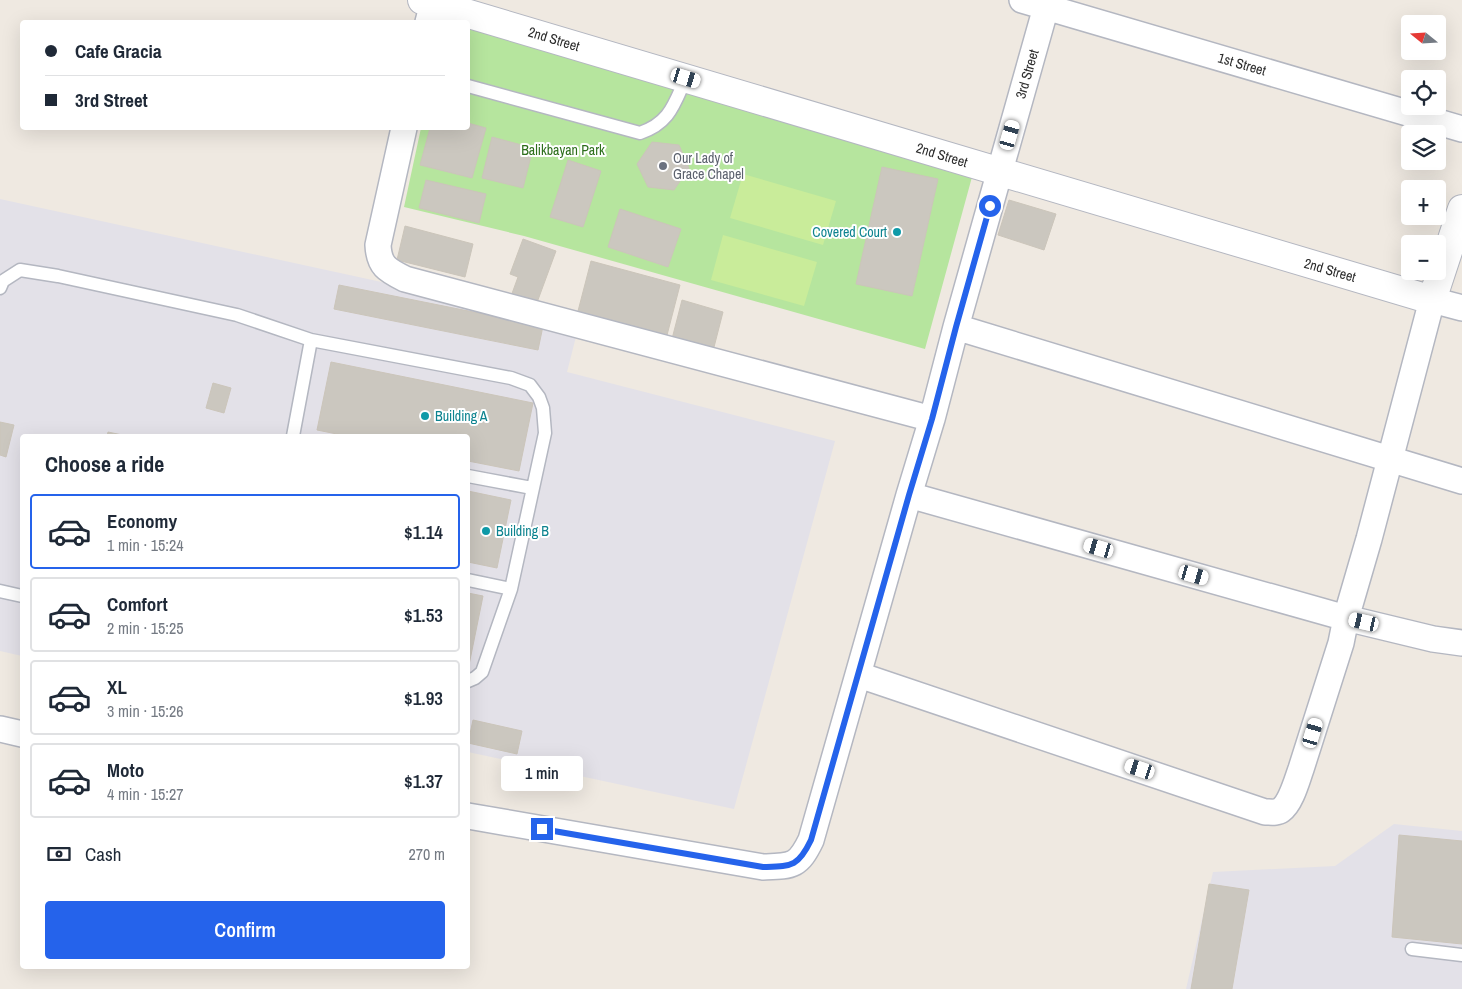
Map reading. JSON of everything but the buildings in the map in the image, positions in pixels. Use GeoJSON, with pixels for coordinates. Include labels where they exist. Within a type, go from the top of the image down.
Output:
{"type":"FeatureCollection","features":[{"type":"Feature","properties":{"kind":"street","name":"1st Street"},"geometry":{"type":"LineString","coordinates":[[1022,0],[1047,4],[1462,129]]}},
{"type":"Feature","properties":{"kind":"street","name":"3rd Street"},"geometry":{"type":"LineString","coordinates":[[470,816],[763,867],[786,866],[798,861],[805,852],[811,840],[859,676],[1047,4]]}},
{"type":"Feature","properties":{"kind":"street","name":"2nd Street"},"geometry":{"type":"LineString","coordinates":[[428,8],[686,78],[1462,308]]}},
{"type":"Feature","properties":{"kind":"street"},"geometry":{"type":"LineString","coordinates":[[404,130],[378,245],[378,255],[383,266],[405,280],[932,419]]}},
{"type":"Feature","properties":{"kind":"street"},"geometry":{"type":"LineString","coordinates":[[859,676],[1265,812],[1282,810],[1299,776],[1341,643],[1346,618],[1369,539],[1432,300],[1462,209]]}},
{"type":"Feature","properties":{"kind":"street"},"geometry":{"type":"LineString","coordinates":[[956,327],[1462,481]]}},
{"type":"Feature","properties":{"kind":"street"},"geometry":{"type":"LineString","coordinates":[[909,495],[1346,618],[1433,639],[1462,643]]}},
{"type":"Feature","properties":{"kind":"street"},"geometry":{"type":"LineString","coordinates":[[0,729],[20,734]]}},
{"type":"Feature","properties":{"kind":"lane"},"geometry":{"type":"LineString","coordinates":[[470,87],[640,133],[663,122],[686,78]]}},
{"type":"Feature","properties":{"kind":"lane"},"geometry":{"type":"LineString","coordinates":[[0,288],[4,281],[20,270],[58,276],[237,315],[311,340],[511,378],[530,385],[544,408],[545,433],[511,589],[482,672],[470,680]]}},
{"type":"Feature","properties":{"kind":"lane"},"geometry":{"type":"LineString","coordinates":[[294,434],[311,340]]}},
{"type":"Feature","properties":{"kind":"lane"},"geometry":{"type":"LineString","coordinates":[[470,476],[532,488]]}},
{"type":"Feature","properties":{"kind":"lane"},"geometry":{"type":"LineString","coordinates":[[470,580],[511,589]]}},
{"type":"Feature","properties":{"kind":"lane"},"geometry":{"type":"LineString","coordinates":[[0,591],[20,596]]}},
{"type":"Feature","properties":{"kind":"lane"},"geometry":{"type":"LineString","coordinates":[[1412,949],[1462,954]]}},
{"type":"Feature","properties":{"kind":"shaded area"},"geometry":{"type":"Polygon","coordinates":[[[0,199],[579,325],[567,372],[835,441],[734,809],[470,752],[470,434],[20,434],[20,656],[0,651],[0,199]]]}},
{"type":"Feature","properties":{"kind":"shaded area"},"geometry":{"type":"Polygon","coordinates":[[[1394,824],[1462,831],[1462,989],[1186,989],[1213,872],[1335,866],[1394,824]]]}},
{"type":"Feature","properties":{"kind":"green space","name":"Balikbayan Park"},"geometry":{"type":"Polygon","coordinates":[[[470,25],[972,177],[925,349],[524,236],[404,207],[421,130],[470,130],[470,25]]]}},
{"type":"Feature","properties":{"kind":"green space"},"geometry":{"type":"Polygon","coordinates":[[[743,174],[836,201],[823,245],[730,218],[743,174]]]}},
{"type":"Feature","properties":{"kind":"green space"},"geometry":{"type":"Polygon","coordinates":[[[723,235],[817,262],[804,306],[711,280],[723,235]]]}},
{"type":"Feature","properties":{"kind":"place","name":"Our Lady of Grace Chapel"},"geometry":{"type":"Point","coordinates":[663,166]}},
{"type":"Feature","properties":{"kind":"place","name":"Covered Court"},"geometry":{"type":"Point","coordinates":[897,232]}},
{"type":"Feature","properties":{"kind":"place","name":"Building A"},"geometry":{"type":"Point","coordinates":[425,416]}},
{"type":"Feature","properties":{"kind":"place","name":"Building B"},"geometry":{"type":"Point","coordinates":[486,531]}},
{"type":"Feature","properties":{"kind":"route"},"geometry":{"type":"LineString","coordinates":[[542,829],[763,867],[786,866],[798,861],[805,852],[811,840],[859,676],[990,206]]}}]}
